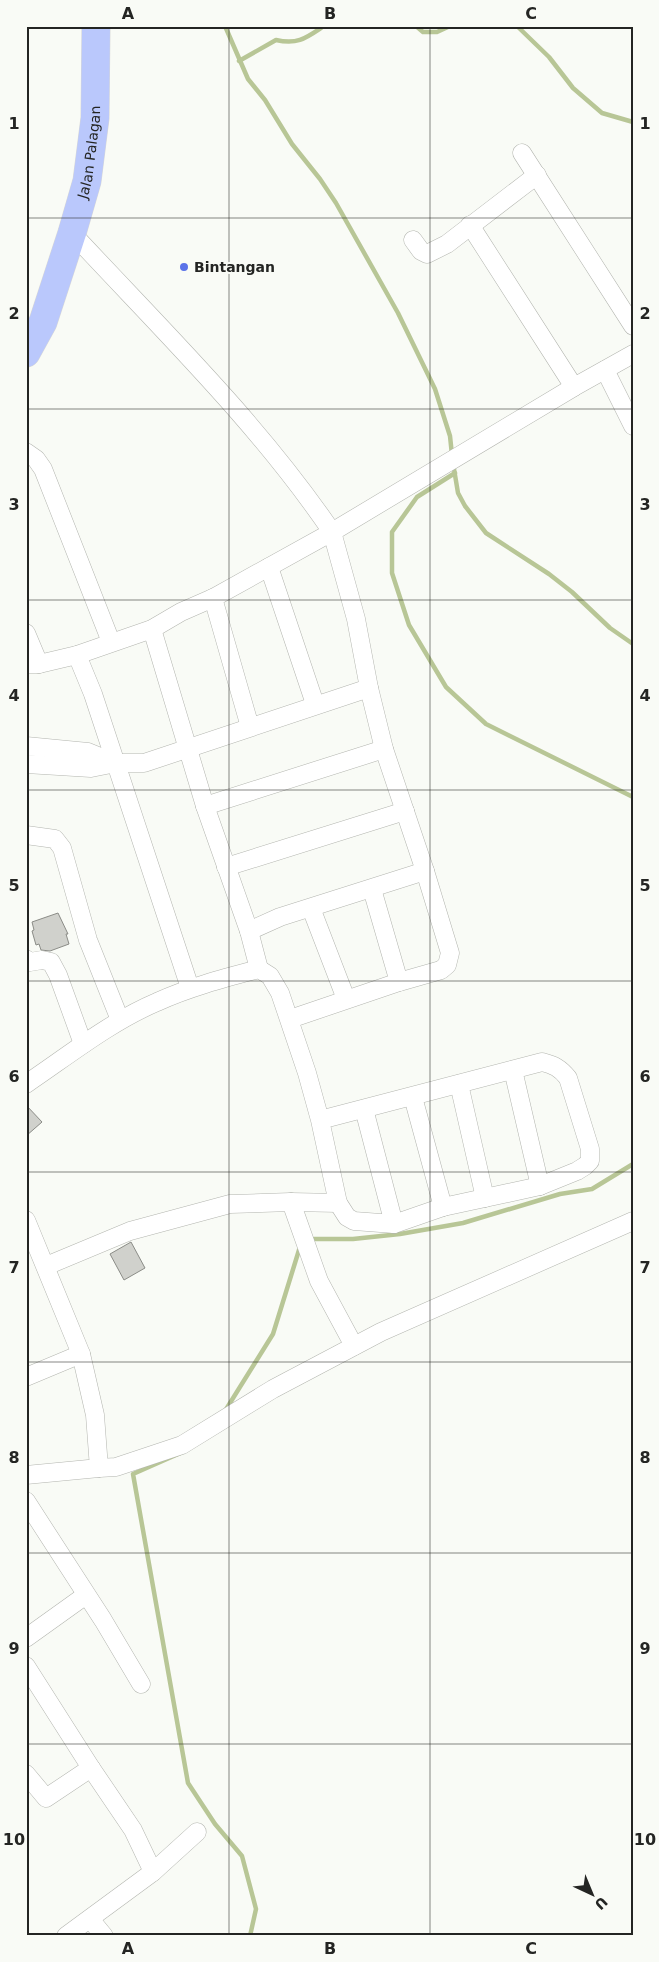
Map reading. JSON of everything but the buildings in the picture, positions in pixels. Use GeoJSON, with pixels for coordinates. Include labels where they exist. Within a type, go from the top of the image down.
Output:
{"type":"FeatureCollection","features":[{"type":"Feature","properties":{"kind":"main road","name":"Jalan Palagan"},"geometry":{"type":"LineString","coordinates":[[26,353],[43,322],[87,181],[94,118],[96,26]]}},
{"type":"Feature","properties":{"kind":"main road","name":"Jalan Palagan"},"geometry":{"type":"LineString","coordinates":[[26,312],[58,273]]}},
{"type":"Feature","properties":{"kind":"street"},"geometry":{"type":"LineString","coordinates":[[522,153],[633,326]]}},
{"type":"Feature","properties":{"kind":"street"},"geometry":{"type":"LineString","coordinates":[[413,240],[421,251],[427,254],[447,244],[537,175]]}},
{"type":"Feature","properties":{"kind":"street"},"geometry":{"type":"LineString","coordinates":[[470,225],[574,387]]}},
{"type":"Feature","properties":{"kind":"street"},"geometry":{"type":"LineString","coordinates":[[72,233],[239,412],[312,503],[332,532],[356,619],[369,688],[384,749],[450,953],[450,960],[441,970],[290,1018]]}},
{"type":"Feature","properties":{"kind":"street"},"geometry":{"type":"LineString","coordinates":[[26,633],[33,664],[77,655],[152,629],[181,612],[213,598],[332,532],[574,387],[633,354]]}},
{"type":"Feature","properties":{"kind":"street"},"geometry":{"type":"LineString","coordinates":[[606,370],[633,426]]}},
{"type":"Feature","properties":{"kind":"street"},"geometry":{"type":"LineString","coordinates":[[26,452],[36,458],[43,469],[111,642]]}},
{"type":"Feature","properties":{"kind":"street"},"geometry":{"type":"LineString","coordinates":[[270,567],[315,704]]}},
{"type":"Feature","properties":{"kind":"street"},"geometry":{"type":"LineString","coordinates":[[213,598],[250,727]]}},
{"type":"Feature","properties":{"kind":"street"},"geometry":{"type":"LineString","coordinates":[[152,629],[205,806],[248,931],[259,969],[270,976],[280,992],[290,1018],[320,1120],[338,1203],[347,1217],[354,1221],[394,1224],[443,1208],[540,1186],[586,1166],[590,1160],[590,1149],[568,1078],[562,1070],[554,1065],[542,1062],[320,1120]]}},
{"type":"Feature","properties":{"kind":"street"},"geometry":{"type":"LineString","coordinates":[[77,655],[93,694],[190,988]]}},
{"type":"Feature","properties":{"kind":"street"},"geometry":{"type":"LineString","coordinates":[[26,764],[91,768],[116,763],[144,763],[315,704],[369,688]]}},
{"type":"Feature","properties":{"kind":"street"},"geometry":{"type":"LineString","coordinates":[[26,746],[88,752],[116,763]]}},
{"type":"Feature","properties":{"kind":"street"},"geometry":{"type":"LineString","coordinates":[[205,806],[384,749]]}},
{"type":"Feature","properties":{"kind":"street"},"geometry":{"type":"LineString","coordinates":[[226,867],[405,811]]}},
{"type":"Feature","properties":{"kind":"street"},"geometry":{"type":"LineString","coordinates":[[26,835],[55,840],[62,848],[88,940],[120,1020]]}},
{"type":"Feature","properties":{"kind":"street"},"geometry":{"type":"LineString","coordinates":[[248,931],[280,917],[425,872]]}},
{"type":"Feature","properties":{"kind":"street"},"geometry":{"type":"LineString","coordinates":[[372,889],[399,982]]}},
{"type":"Feature","properties":{"kind":"street"},"geometry":{"type":"LineString","coordinates":[[311,908],[346,999]]}},
{"type":"Feature","properties":{"kind":"street"},"geometry":{"type":"LineString","coordinates":[[26,959],[30,962],[42,960],[51,962],[58,975],[83,1044]]}},
{"type":"Feature","properties":{"kind":"street"},"geometry":{"type":"LineString","coordinates":[[26,1084],[120,1020],[155,1002],[190,988],[259,969]]}},
{"type":"Feature","properties":{"kind":"street"},"geometry":{"type":"LineString","coordinates":[[512,1070],[540,1186]]}},
{"type":"Feature","properties":{"kind":"street"},"geometry":{"type":"LineString","coordinates":[[459,1084],[484,1198]]}},
{"type":"Feature","properties":{"kind":"street"},"geometry":{"type":"LineString","coordinates":[[412,1097],[443,1208]]}},
{"type":"Feature","properties":{"kind":"street"},"geometry":{"type":"LineString","coordinates":[[364,1109],[394,1224]]}},
{"type":"Feature","properties":{"kind":"street"},"geometry":{"type":"LineString","coordinates":[[291,1202],[319,1281],[354,1346]]}},
{"type":"Feature","properties":{"kind":"street"},"geometry":{"type":"LineString","coordinates":[[46,1266],[130,1231],[230,1204],[338,1203]]}},
{"type":"Feature","properties":{"kind":"street"},"geometry":{"type":"LineString","coordinates":[[26,1220],[81,1354],[95,1415],[100,1468]]}},
{"type":"Feature","properties":{"kind":"street"},"geometry":{"type":"LineString","coordinates":[[26,1475],[116,1467],[182,1445],[273,1389],[381,1332],[633,1221]]}},
{"type":"Feature","properties":{"kind":"street"},"geometry":{"type":"LineString","coordinates":[[26,1377],[81,1354]]}},
{"type":"Feature","properties":{"kind":"street"},"geometry":{"type":"LineString","coordinates":[[26,1501],[103,1620],[141,1684]]}},
{"type":"Feature","properties":{"kind":"street"},"geometry":{"type":"LineString","coordinates":[[26,1638],[86,1595]]}},
{"type":"Feature","properties":{"kind":"street"},"geometry":{"type":"LineString","coordinates":[[26,1666],[132,1830],[154,1872]]}},
{"type":"Feature","properties":{"kind":"street"},"geometry":{"type":"LineString","coordinates":[[26,1774],[46,1798],[91,1768]]}},
{"type":"Feature","properties":{"kind":"street"},"geometry":{"type":"LineString","coordinates":[[66,1936],[154,1872],[197,1832]]}},
{"type":"Feature","properties":{"kind":"street"},"geometry":{"type":"LineString","coordinates":[[90,1919],[104,1936]]}},
{"type":"Feature","properties":{"kind":"waterway"},"geometry":{"type":"LineString","coordinates":[[225,26],[248,79],[265,100],[292,144],[320,179],[336,203],[398,313],[435,389],[450,436],[452,455]]}},
{"type":"Feature","properties":{"kind":"waterway"},"geometry":{"type":"LineString","coordinates":[[239,61],[276,40],[296,41],[324,26]]}},
{"type":"Feature","properties":{"kind":"waterway"},"geometry":{"type":"LineString","coordinates":[[416,26],[423,32],[437,32],[450,26]]}},
{"type":"Feature","properties":{"kind":"waterway"},"geometry":{"type":"LineString","coordinates":[[517,26],[549,57],[573,88],[602,113],[633,122]]}},
{"type":"Feature","properties":{"kind":"waterway"},"geometry":{"type":"LineString","coordinates":[[453,463],[458,493],[465,506],[486,533],[549,574],[572,592],[610,628],[633,644]]}},
{"type":"Feature","properties":{"kind":"waterway"},"geometry":{"type":"LineString","coordinates":[[455,473],[417,497],[392,532],[392,573],[409,625],[446,687],[486,724],[633,797]]}},
{"type":"Feature","properties":{"kind":"waterway"},"geometry":{"type":"LineString","coordinates":[[310,1242],[314,1239],[353,1239],[400,1234],[463,1223],[560,1194],[592,1189],[633,1164]]}},
{"type":"Feature","properties":{"kind":"waterway"},"geometry":{"type":"LineString","coordinates":[[225,1411],[273,1334],[299,1250],[302,1248]]}},
{"type":"Feature","properties":{"kind":"waterway"},"geometry":{"type":"LineString","coordinates":[[185,1451],[133,1474],[188,1783],[215,1824],[242,1856],[256,1909],[250,1936]]}},
{"type":"Feature","properties":{"kind":"place","name":"Bintangan"},"geometry":{"type":"Point","coordinates":[184,267]}}]}
